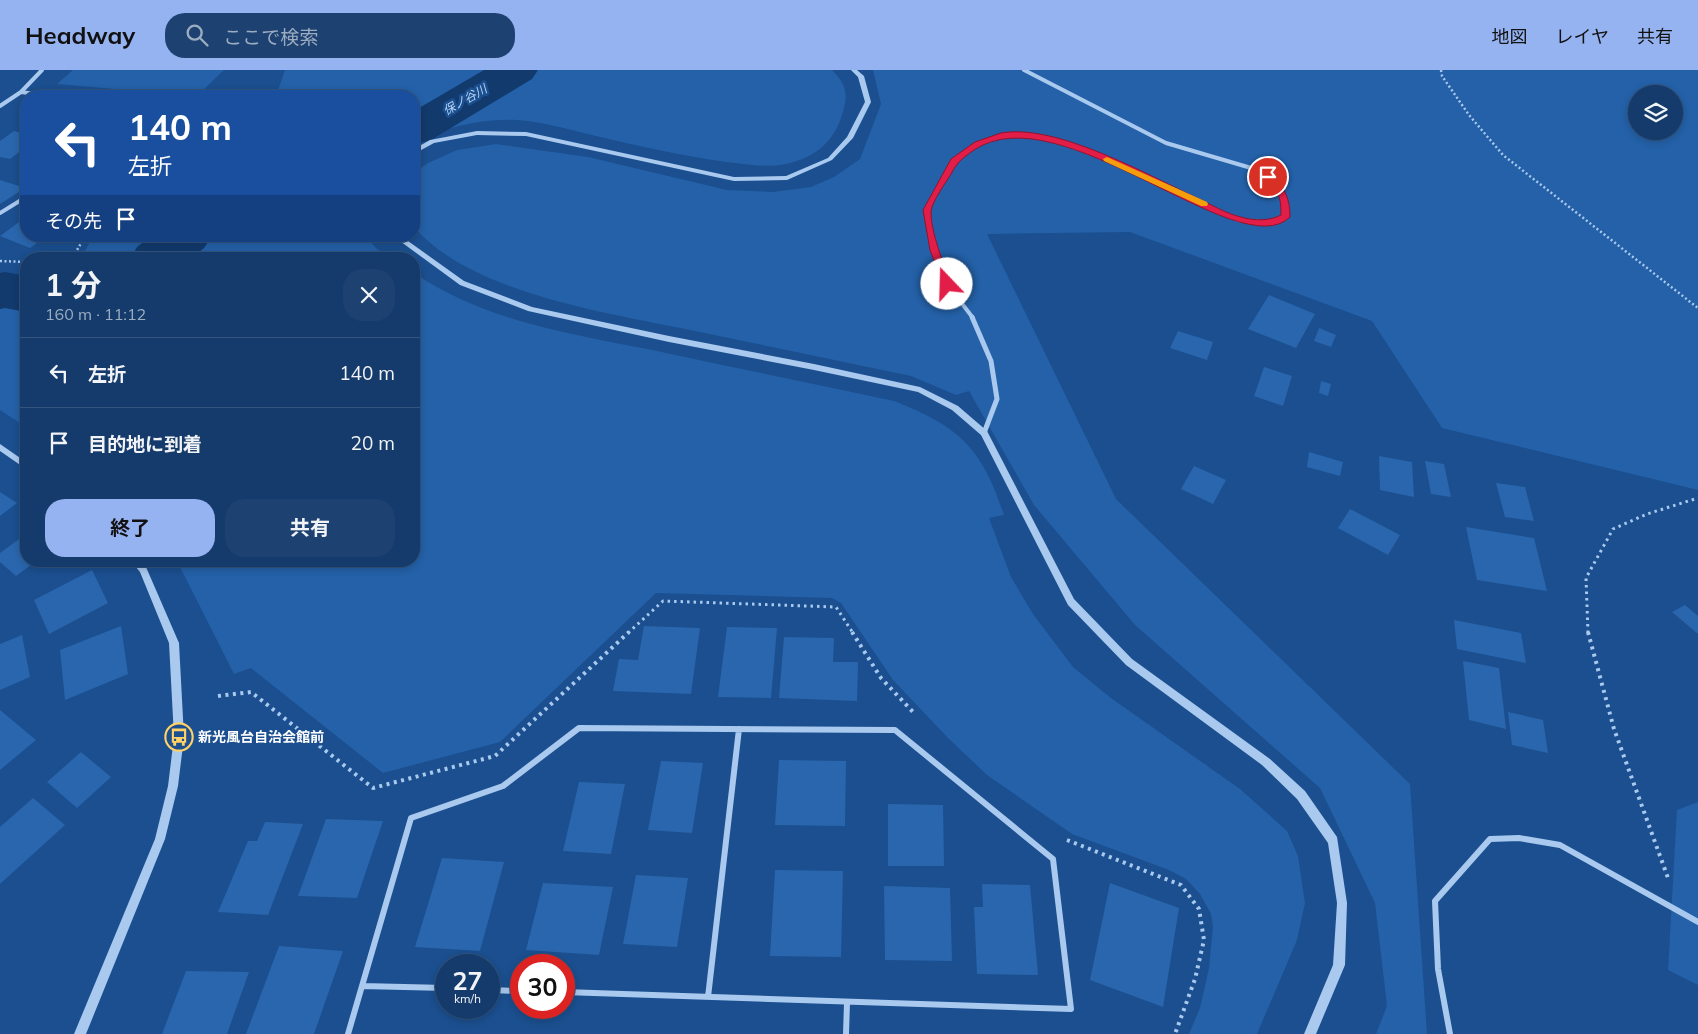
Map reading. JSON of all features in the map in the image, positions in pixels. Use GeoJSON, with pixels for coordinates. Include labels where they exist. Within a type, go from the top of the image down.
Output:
{"type":"FeatureCollection","features":[{"type":"Feature","properties":{"kind":"street"},"geometry":{"type":"LineString","coordinates":[[23,90],[42,70]]}},
{"type":"Feature","properties":{"kind":"street"},"geometry":{"type":"LineString","coordinates":[[420,148],[432,141],[477,133],[526,134],[734,178],[787,178],[830,159],[850,138],[868,102],[861,76],[854,70]]}},
{"type":"Feature","properties":{"kind":"street"},"geometry":{"type":"LineString","coordinates":[[984,433],[997,399],[991,361],[975,321],[947,284],[934,250],[927,210],[954,160],[978,144],[1004,135],[1029,135],[1059,142],[1097,155],[1238,220],[1273,223],[1286,217],[1285,201],[1277,185],[1258,170],[1166,143],[1024,70]]}},
{"type":"Feature","properties":{"kind":"street"},"geometry":{"type":"LineString","coordinates":[[0,106],[20,93]]}},
{"type":"Feature","properties":{"kind":"street"},"geometry":{"type":"LineString","coordinates":[[0,213],[20,201]]}},
{"type":"Feature","properties":{"kind":"street"},"geometry":{"type":"LineString","coordinates":[[404,242],[418,252]]}},
{"type":"Feature","properties":{"kind":"street"},"geometry":{"type":"LineString","coordinates":[[420,253],[462,283],[531,309],[920,390],[955,408],[984,433],[1071,602],[1129,662],[1266,762],[1301,795],[1333,841],[1342,903],[1339,965],[1310,1034]]}},
{"type":"Feature","properties":{"kind":"street"},"geometry":{"type":"LineString","coordinates":[[0,447],[20,462]]}},
{"type":"Feature","properties":{"kind":"street"},"geometry":{"type":"LineString","coordinates":[[80,1034],[160,839],[173,786],[179,736],[174,643],[140,567]]}},
{"type":"Feature","properties":{"kind":"street"},"geometry":{"type":"LineString","coordinates":[[348,1034],[412,818],[503,786],[579,728],[895,730],[1054,859],[1071,1009],[847,1003],[575,992]]}},
{"type":"Feature","properties":{"kind":"street"},"geometry":{"type":"LineString","coordinates":[[708,997],[738,729]]}},
{"type":"Feature","properties":{"kind":"street"},"geometry":{"type":"LineString","coordinates":[[1450,1034],[1438,969],[1436,901],[1490,838],[1519,838],[1560,845],[1698,922]]}},
{"type":"Feature","properties":{"kind":"street"},"geometry":{"type":"LineString","coordinates":[[362,986],[435,988]]}},
{"type":"Feature","properties":{"kind":"street"},"geometry":{"type":"LineString","coordinates":[[846,1034],[847,1003]]}},
{"type":"Feature","properties":{"kind":"path"},"geometry":{"type":"LineString","coordinates":[[1441,70],[1442,76],[1469,115],[1503,155],[1698,308]]}},
{"type":"Feature","properties":{"kind":"path"},"geometry":{"type":"LineString","coordinates":[[0,261],[20,262]]}},
{"type":"Feature","properties":{"kind":"path"},"geometry":{"type":"LineString","coordinates":[[1681,913],[1614,729],[1588,633],[1586,578],[1613,529],[1647,514],[1698,498]]}},
{"type":"Feature","properties":{"kind":"shaded area"},"geometry":{"type":"Polygon","coordinates":[[[73,70],[224,70],[203,90],[127,90],[57,84],[73,70]]]}},
{"type":"Feature","properties":{"kind":"shaded area"},"geometry":{"type":"Polygon","coordinates":[[[285,70],[832,70],[842,82],[846,98],[838,127],[822,147],[807,157],[790,163],[758,166],[677,154],[547,124],[517,120],[477,122],[420,138],[420,90],[278,90],[285,70]]]}},
{"type":"Feature","properties":{"kind":"shaded area"},"geometry":{"type":"Polygon","coordinates":[[[873,70],[1698,70],[1698,490],[1442,428],[1372,321],[1130,232],[987,234],[1116,499],[1410,784],[1427,1034],[1376,1034],[1387,1006],[1375,903],[1320,788],[1135,625],[1034,505],[969,391],[956,395],[911,376],[628,318],[547,298],[471,270],[439,250],[420,233],[420,169],[457,150],[496,144],[588,157],[727,190],[773,192],[811,187],[834,177],[860,159],[881,104],[873,70]]]}},
{"type":"Feature","properties":{"kind":"shaded area"},"geometry":{"type":"Polygon","coordinates":[[[90,242],[371,242],[382,252],[84,252],[90,242]]]}},
{"type":"Feature","properties":{"kind":"shaded area"},"geometry":{"type":"Polygon","coordinates":[[[420,277],[442,290],[471,303],[500,315],[531,324],[594,339],[894,401],[936,420],[952,431],[977,456],[996,492],[1004,515],[989,518],[1011,577],[1033,614],[1073,667],[1111,698],[1240,789],[1287,831],[1298,856],[1305,903],[1297,940],[1257,1034],[1189,1034],[1200,1008],[1209,968],[1213,926],[1211,914],[1200,894],[1186,879],[1169,870],[1072,834],[987,775],[948,738],[893,680],[841,603],[832,598],[656,593],[500,742],[383,773],[251,668],[234,674],[180,567],[420,567],[420,277]]]}},
{"type":"Feature","properties":{"kind":"shaded area"},"geometry":{"type":"Polygon","coordinates":[[[0,300],[20,302],[20,423],[0,410],[0,300]]]}},
{"type":"Feature","properties":{"kind":"shaded area"},"geometry":{"type":"Polygon","coordinates":[[[1698,802],[1698,985],[1668,970],[1677,810],[1698,802]]]}},
{"type":"Feature","properties":{"kind":"building"},"geometry":{"type":"Polygon","coordinates":[[[14,131],[20,132],[20,152],[10,159],[0,157],[0,141],[14,131]]]}},
{"type":"Feature","properties":{"kind":"building"},"geometry":{"type":"Polygon","coordinates":[[[0,180],[20,186],[20,191],[0,204],[0,180]]]}},
{"type":"Feature","properties":{"kind":"building"},"geometry":{"type":"Polygon","coordinates":[[[20,221],[20,242],[38,242],[30,248],[0,236],[20,221]]]}},
{"type":"Feature","properties":{"kind":"building"},"geometry":{"type":"Polygon","coordinates":[[[1269,295],[1315,314],[1296,348],[1248,329],[1269,295]]]}},
{"type":"Feature","properties":{"kind":"building"},"geometry":{"type":"Polygon","coordinates":[[[1319,328],[1336,335],[1331,347],[1314,341],[1319,328]]]}},
{"type":"Feature","properties":{"kind":"building"},"geometry":{"type":"Polygon","coordinates":[[[1178,331],[1213,342],[1207,360],[1170,348],[1178,331]]]}},
{"type":"Feature","properties":{"kind":"building"},"geometry":{"type":"Polygon","coordinates":[[[1264,367],[1292,376],[1283,406],[1254,396],[1264,367]]]}},
{"type":"Feature","properties":{"kind":"building"},"geometry":{"type":"Polygon","coordinates":[[[1321,381],[1331,384],[1328,396],[1319,393],[1321,381]]]}},
{"type":"Feature","properties":{"kind":"building"},"geometry":{"type":"Polygon","coordinates":[[[1309,452],[1343,462],[1340,476],[1307,467],[1309,452]]]}},
{"type":"Feature","properties":{"kind":"building"},"geometry":{"type":"Polygon","coordinates":[[[1379,456],[1412,462],[1414,497],[1380,490],[1379,456]]]}},
{"type":"Feature","properties":{"kind":"building"},"geometry":{"type":"Polygon","coordinates":[[[1425,461],[1444,464],[1451,497],[1431,494],[1425,461]]]}},
{"type":"Feature","properties":{"kind":"building"},"geometry":{"type":"Polygon","coordinates":[[[1194,466],[1226,480],[1213,504],[1181,489],[1194,466]]]}},
{"type":"Feature","properties":{"kind":"building"},"geometry":{"type":"Polygon","coordinates":[[[1496,483],[1525,487],[1534,521],[1505,517],[1496,483]]]}},
{"type":"Feature","properties":{"kind":"building"},"geometry":{"type":"Polygon","coordinates":[[[0,492],[17,503],[0,516],[0,492]]]}},
{"type":"Feature","properties":{"kind":"building"},"geometry":{"type":"Polygon","coordinates":[[[1350,509],[1400,535],[1388,555],[1338,528],[1350,509]]]}},
{"type":"Feature","properties":{"kind":"building"},"geometry":{"type":"Polygon","coordinates":[[[1466,527],[1534,538],[1547,591],[1477,580],[1466,527]]]}},
{"type":"Feature","properties":{"kind":"building"},"geometry":{"type":"Polygon","coordinates":[[[20,538],[20,567],[28,567],[16,576],[0,562],[0,553],[20,538]]]}},
{"type":"Feature","properties":{"kind":"building"},"geometry":{"type":"Polygon","coordinates":[[[92,570],[108,603],[49,634],[34,600],[92,570]]]}},
{"type":"Feature","properties":{"kind":"building"},"geometry":{"type":"Polygon","coordinates":[[[1685,605],[1698,616],[1698,634],[1672,612],[1685,605]]]}},
{"type":"Feature","properties":{"kind":"building"},"geometry":{"type":"Polygon","coordinates":[[[1454,620],[1521,633],[1526,663],[1457,649],[1454,620]]]}},
{"type":"Feature","properties":{"kind":"building"},"geometry":{"type":"Polygon","coordinates":[[[121,626],[128,674],[65,700],[60,650],[121,626]]]}},
{"type":"Feature","properties":{"kind":"building"},"geometry":{"type":"Polygon","coordinates":[[[644,626],[700,628],[691,694],[613,691],[619,659],[638,660],[644,626]]]}},
{"type":"Feature","properties":{"kind":"building"},"geometry":{"type":"Polygon","coordinates":[[[727,627],[777,628],[771,698],[718,697],[727,627]]]}},
{"type":"Feature","properties":{"kind":"building"},"geometry":{"type":"Polygon","coordinates":[[[22,635],[30,677],[0,690],[0,644],[22,635]]]}},
{"type":"Feature","properties":{"kind":"building"},"geometry":{"type":"Polygon","coordinates":[[[784,637],[834,638],[833,662],[858,662],[857,701],[779,698],[784,637]]]}},
{"type":"Feature","properties":{"kind":"building"},"geometry":{"type":"Polygon","coordinates":[[[1463,661],[1499,668],[1506,729],[1469,720],[1463,661]]]}},
{"type":"Feature","properties":{"kind":"building"},"geometry":{"type":"Polygon","coordinates":[[[0,710],[36,740],[0,770],[0,710]]]}},
{"type":"Feature","properties":{"kind":"building"},"geometry":{"type":"Polygon","coordinates":[[[1508,712],[1543,720],[1548,753],[1512,745],[1508,712]]]}},
{"type":"Feature","properties":{"kind":"building"},"geometry":{"type":"Polygon","coordinates":[[[81,752],[111,777],[77,808],[47,782],[81,752]]]}},
{"type":"Feature","properties":{"kind":"building"},"geometry":{"type":"Polygon","coordinates":[[[779,760],[846,761],[845,826],[775,825],[779,760]]]}},
{"type":"Feature","properties":{"kind":"building"},"geometry":{"type":"Polygon","coordinates":[[[661,761],[703,763],[692,833],[648,830],[661,761]]]}},
{"type":"Feature","properties":{"kind":"building"},"geometry":{"type":"Polygon","coordinates":[[[579,782],[625,784],[611,854],[563,851],[579,782]]]}},
{"type":"Feature","properties":{"kind":"building"},"geometry":{"type":"Polygon","coordinates":[[[33,798],[65,825],[0,884],[0,827],[33,798]]]}},
{"type":"Feature","properties":{"kind":"building"},"geometry":{"type":"Polygon","coordinates":[[[888,804],[943,805],[944,866],[888,866],[888,804]]]}},
{"type":"Feature","properties":{"kind":"building"},"geometry":{"type":"Polygon","coordinates":[[[326,819],[383,821],[357,898],[298,896],[326,819]]]}},
{"type":"Feature","properties":{"kind":"building"},"geometry":{"type":"Polygon","coordinates":[[[265,822],[303,824],[268,915],[218,912],[248,841],[257,841],[265,822]]]}},
{"type":"Feature","properties":{"kind":"building"},"geometry":{"type":"Polygon","coordinates":[[[442,858],[504,862],[480,951],[415,947],[442,858]]]}},
{"type":"Feature","properties":{"kind":"building"},"geometry":{"type":"Polygon","coordinates":[[[775,870],[843,871],[841,957],[770,956],[775,870]]]}},
{"type":"Feature","properties":{"kind":"building"},"geometry":{"type":"Polygon","coordinates":[[[636,875],[688,878],[677,947],[623,944],[636,875]]]}},
{"type":"Feature","properties":{"kind":"building"},"geometry":{"type":"Polygon","coordinates":[[[543,883],[613,887],[599,955],[526,950],[543,883]]]}},
{"type":"Feature","properties":{"kind":"building"},"geometry":{"type":"Polygon","coordinates":[[[1110,883],[1179,908],[1163,1007],[1090,980],[1110,883]]]}},
{"type":"Feature","properties":{"kind":"building"},"geometry":{"type":"Polygon","coordinates":[[[982,884],[1030,885],[1038,975],[977,974],[974,907],[983,907],[982,884]]]}},
{"type":"Feature","properties":{"kind":"building"},"geometry":{"type":"Polygon","coordinates":[[[884,886],[950,888],[952,961],[885,960],[884,886]]]}},
{"type":"Feature","properties":{"kind":"building"},"geometry":{"type":"Polygon","coordinates":[[[279,946],[343,951],[314,1034],[246,1034],[279,946]]]}},
{"type":"Feature","properties":{"kind":"building"},"geometry":{"type":"Polygon","coordinates":[[[186,971],[249,972],[227,1034],[162,1034],[186,971]]]}},
{"type":"Feature","properties":{"kind":"waterway","name":"保ノ谷川"},"geometry":{"type":"LineString","coordinates":[[420,126],[516,70]]}},
{"type":"Feature","properties":{"kind":"waterway","name":"保ノ谷川"},"geometry":{"type":"LineString","coordinates":[[165,252],[178,242]]}},
{"type":"Feature","properties":{"kind":"waterway","name":"保ノ谷川"},"geometry":{"type":"LineString","coordinates":[[0,291],[20,293]]}},
{"type":"Feature","properties":{"kind":"slow traffic"},"geometry":{"type":"LineString","coordinates":[[1107,159],[1204,204]]}},
{"type":"Feature","properties":{"kind":"place","name":"新光風台自治会館前"},"geometry":{"type":"Point","coordinates":[179,737]}},
{"type":"Feature","properties":{"kind":"route"},"geometry":{"type":"LineString","coordinates":[[947,284],[934,250],[927,210],[954,160],[978,144],[1004,135],[1029,135],[1059,142],[1097,155],[1238,220],[1273,223],[1286,217],[1285,201],[1277,185],[1268,177]]}}]}
